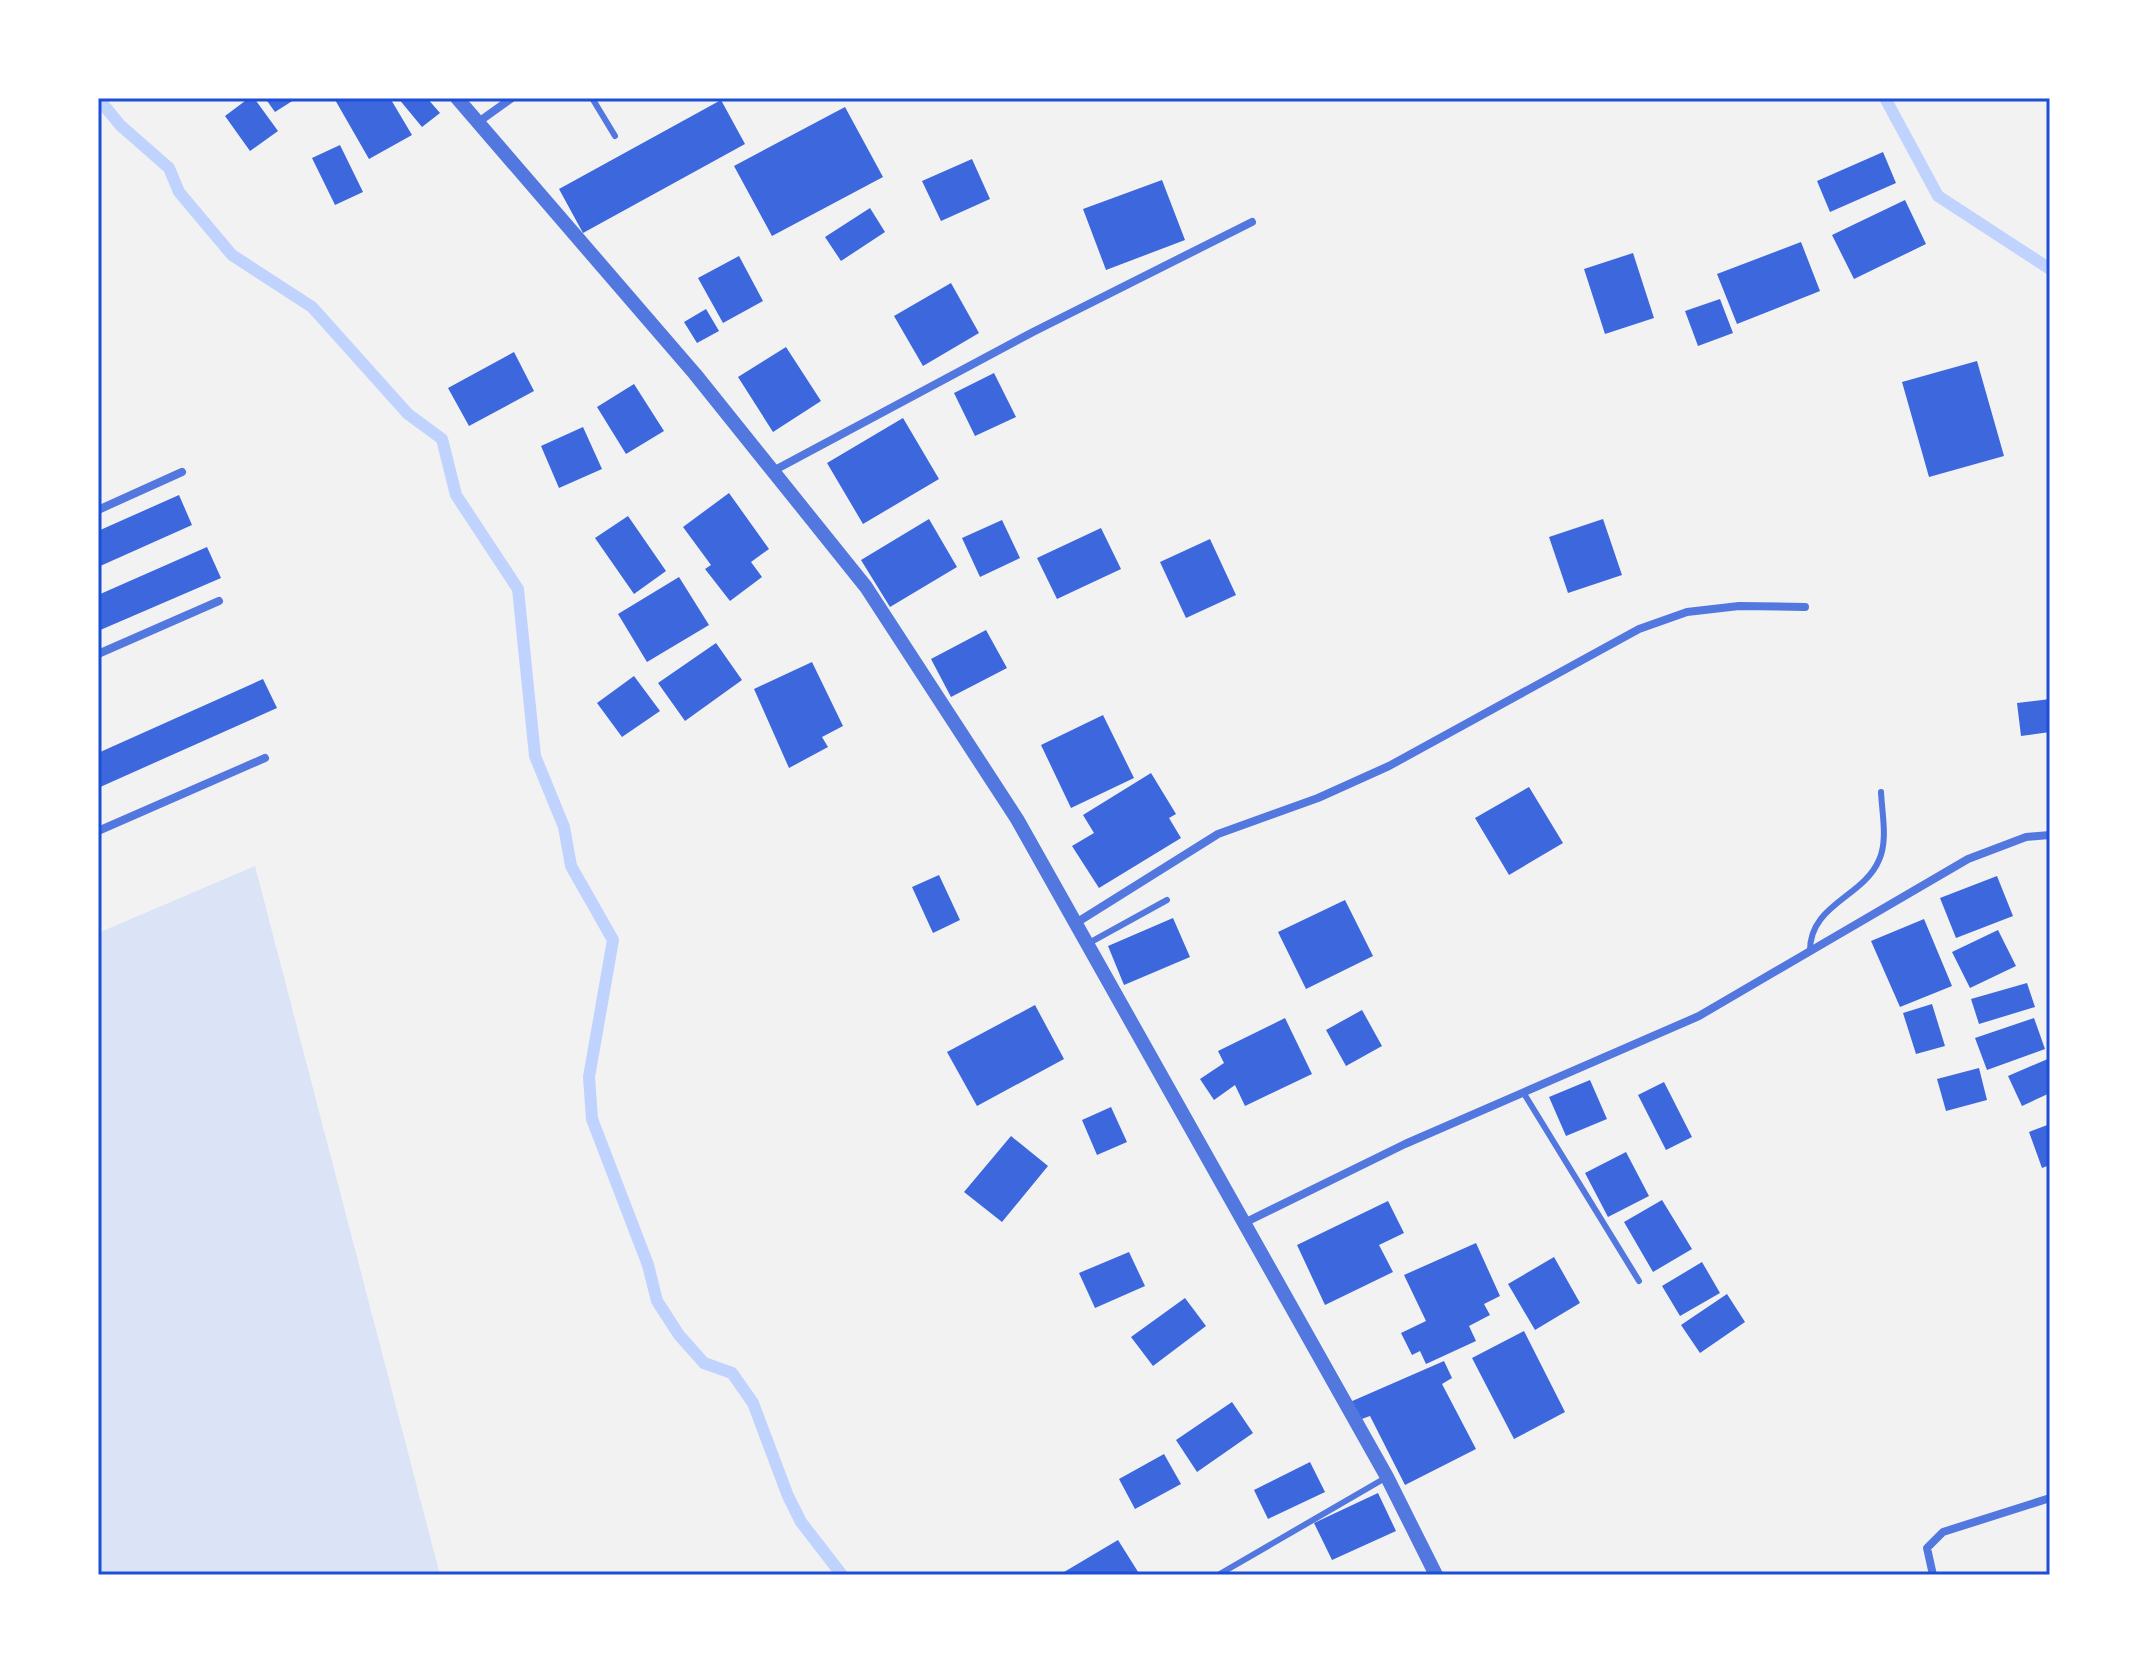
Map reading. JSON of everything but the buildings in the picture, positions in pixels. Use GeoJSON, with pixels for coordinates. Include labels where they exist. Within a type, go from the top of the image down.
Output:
{"type":"FeatureCollection","features":[{"type":"Feature","properties":{"kind":"street"},"geometry":{"type":"LineString","coordinates":[[457,98],[695,374],[866,587],[1017,819],[1387,1477],[1436,1575]]}},
{"type":"Feature","properties":{"kind":"street"},"geometry":{"type":"LineString","coordinates":[[477,123],[512,98]]}},
{"type":"Feature","properties":{"kind":"street"},"geometry":{"type":"LineString","coordinates":[[773,471],[1033,332],[1252,222]]}},
{"type":"Feature","properties":{"kind":"street"},"geometry":{"type":"LineString","coordinates":[[98,510],[182,472]]}},
{"type":"Feature","properties":{"kind":"street"},"geometry":{"type":"LineString","coordinates":[[98,654],[219,601]]}},
{"type":"Feature","properties":{"kind":"street"},"geometry":{"type":"LineString","coordinates":[[1076,923],[1218,834],[1318,798],[1389,766],[1639,629],[1687,612],[1739,606],[1805,607]]}},
{"type":"Feature","properties":{"kind":"street"},"geometry":{"type":"LineString","coordinates":[[98,831],[265,758]]}},
{"type":"Feature","properties":{"kind":"street"},"geometry":{"type":"LineString","coordinates":[[1244,1223],[1405,1144],[1699,1016],[1968,859],[2026,837],[2050,835]]}},
{"type":"Feature","properties":{"kind":"street"},"geometry":{"type":"LineString","coordinates":[[1933,1575],[1927,1548],[1943,1532],[2050,1498]]}},
{"type":"Feature","properties":{"kind":"lane"},"geometry":{"type":"LineString","coordinates":[[592,98],[615,136]]}},
{"type":"Feature","properties":{"kind":"lane"},"geometry":{"type":"LineString","coordinates":[[1810,952],[1815,925],[1878,863],[1883,847],[1881,792]]}},
{"type":"Feature","properties":{"kind":"lane"},"geometry":{"type":"LineString","coordinates":[[1088,944],[1167,900]]}},
{"type":"Feature","properties":{"kind":"lane"},"geometry":{"type":"LineString","coordinates":[[1523,1092],[1639,1281]]}},
{"type":"Feature","properties":{"kind":"lane"},"geometry":{"type":"LineString","coordinates":[[1218,1575],[1387,1477]]}},
{"type":"Feature","properties":{"kind":"shaded area"},"geometry":{"type":"Polygon","coordinates":[[[255,866],[440,1575],[98,1575],[98,933],[255,866]]]}},
{"type":"Feature","properties":{"kind":"waterway"},"geometry":{"type":"LineString","coordinates":[[98,98],[120,125],[169,168],[179,192],[232,255],[312,307],[408,414],[442,439],[456,495],[518,589],[535,756],[564,827],[571,866],[613,940],[589,1077],[592,1119],[648,1265],[657,1301],[679,1335],[704,1363],[732,1373],[753,1403],[801,1522],[842,1575]]}},
{"type":"Feature","properties":{"kind":"waterway"},"geometry":{"type":"LineString","coordinates":[[1885,98],[1938,196],[2050,269]]}}]}
